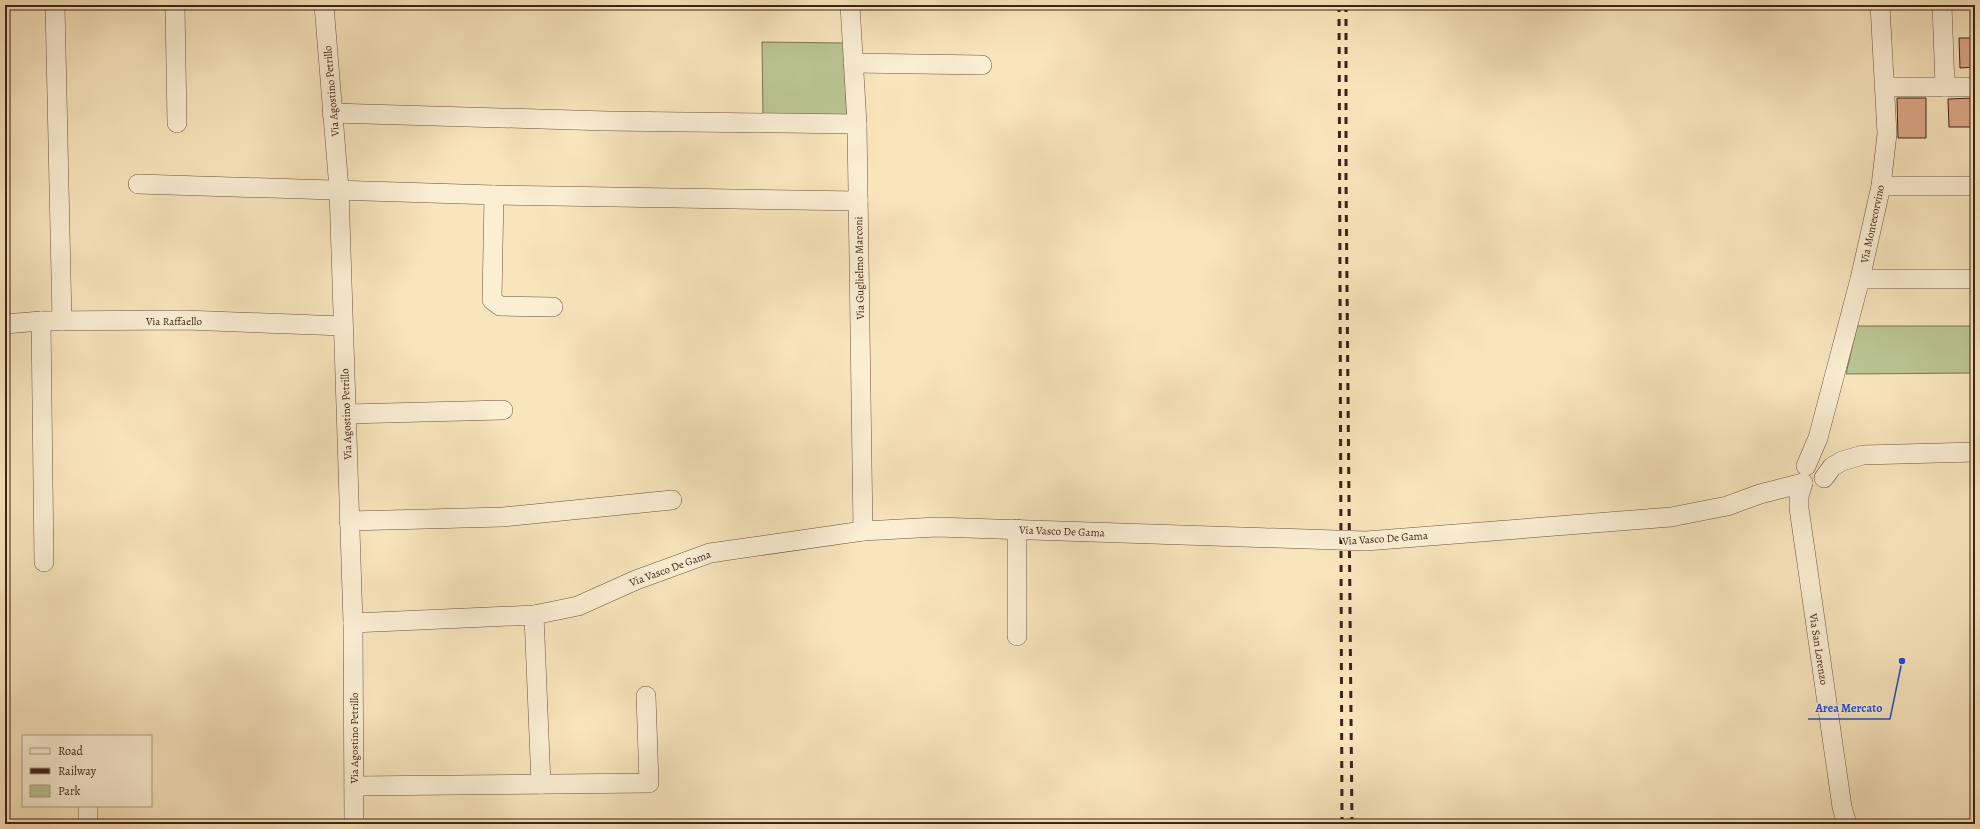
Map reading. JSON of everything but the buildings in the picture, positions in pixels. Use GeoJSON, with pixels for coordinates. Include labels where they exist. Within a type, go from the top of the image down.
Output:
{"type":"FeatureCollection","features":[{"type":"Feature","properties":{"kind":"street"},"geometry":{"type":"LineString","coordinates":[[55,5],[62,321]]}},
{"type":"Feature","properties":{"kind":"street"},"geometry":{"type":"LineString","coordinates":[[174,5],[177,122]]}},
{"type":"Feature","properties":{"kind":"street","name":"Via Agostino Petrillo"},"geometry":{"type":"LineString","coordinates":[[324,5],[339,189],[353,623],[354,824]]}},
{"type":"Feature","properties":{"kind":"street","name":"Via Guglielmo Marconi"},"geometry":{"type":"LineString","coordinates":[[850,5],[857,124],[864,531]]}},
{"type":"Feature","properties":{"kind":"street","name":"Via Montecorvino"},"geometry":{"type":"LineString","coordinates":[[1819,471],[1813,454],[1860,279],[1881,186],[1887,134],[1880,5]]}},
{"type":"Feature","properties":{"kind":"street"},"geometry":{"type":"LineString","coordinates":[[1942,5],[1945,87]]}},
{"type":"Feature","properties":{"kind":"street"},"geometry":{"type":"LineString","coordinates":[[853,63],[982,65]]}},
{"type":"Feature","properties":{"kind":"street"},"geometry":{"type":"LineString","coordinates":[[1885,87],[1975,87]]}},
{"type":"Feature","properties":{"kind":"street"},"geometry":{"type":"LineString","coordinates":[[332,113],[592,120],[857,124]]}},
{"type":"Feature","properties":{"kind":"street"},"geometry":{"type":"LineString","coordinates":[[138,184],[339,189],[494,195],[858,201]]}},
{"type":"Feature","properties":{"kind":"street"},"geometry":{"type":"LineString","coordinates":[[1881,186],[1975,186]]}},
{"type":"Feature","properties":{"kind":"street"},"geometry":{"type":"LineString","coordinates":[[494,195],[492,300],[500,306],[554,307]]}},
{"type":"Feature","properties":{"kind":"street"},"geometry":{"type":"LineString","coordinates":[[1860,279],[1975,279]]}},
{"type":"Feature","properties":{"kind":"street","name":"Via Raffaello"},"geometry":{"type":"LineString","coordinates":[[5,324],[41,321],[185,320],[343,326]]}},
{"type":"Feature","properties":{"kind":"street"},"geometry":{"type":"LineString","coordinates":[[41,321],[44,562]]}},
{"type":"Feature","properties":{"kind":"street"},"geometry":{"type":"LineString","coordinates":[[347,414],[502,410]]}},
{"type":"Feature","properties":{"kind":"street"},"geometry":{"type":"LineString","coordinates":[[1818,438],[1819,471]]}},
{"type":"Feature","properties":{"kind":"street","name":"Via Vasco De Gama"},"geometry":{"type":"LineString","coordinates":[[353,623],[534,616],[578,606],[636,580],[710,553],[864,531],[937,527],[1366,541],[1394,537],[1671,517],[1727,506],[1779,488],[1862,455],[1975,452]]}},
{"type":"Feature","properties":{"kind":"street","name":"Via San Lorenzo"},"geometry":{"type":"LineString","coordinates":[[1819,471],[1801,520],[1806,564],[1842,807],[1847,824]]}},
{"type":"Feature","properties":{"kind":"street"},"geometry":{"type":"LineString","coordinates":[[350,521],[503,517],[672,500]]}},
{"type":"Feature","properties":{"kind":"street"},"geometry":{"type":"LineString","coordinates":[[1017,529],[1017,636]]}},
{"type":"Feature","properties":{"kind":"street"},"geometry":{"type":"LineString","coordinates":[[534,616],[541,784]]}},
{"type":"Feature","properties":{"kind":"street"},"geometry":{"type":"LineString","coordinates":[[354,786],[649,783],[646,696]]}},
{"type":"Feature","properties":{"kind":"street"},"geometry":{"type":"LineString","coordinates":[[88,807],[88,824]]}},
{"type":"Feature","properties":{"kind":"green space"},"geometry":{"type":"Polygon","coordinates":[[[762,42],[844,43],[847,120],[763,118],[762,42]]]}},
{"type":"Feature","properties":{"kind":"green space"},"geometry":{"type":"Polygon","coordinates":[[[1857,326],[1975,326],[1975,373],[1846,374],[1857,326]]]}},
{"type":"Feature","properties":{"kind":"railway"},"geometry":{"type":"LineString","coordinates":[[1339,5],[1342,824]]}},
{"type":"Feature","properties":{"kind":"railway"},"geometry":{"type":"LineString","coordinates":[[1346,5],[1346,179],[1352,824]]}},
{"type":"Feature","properties":{"kind":"place","name":"Area Mercato"},"geometry":{"type":"Point","coordinates":[1902,661]}}]}
